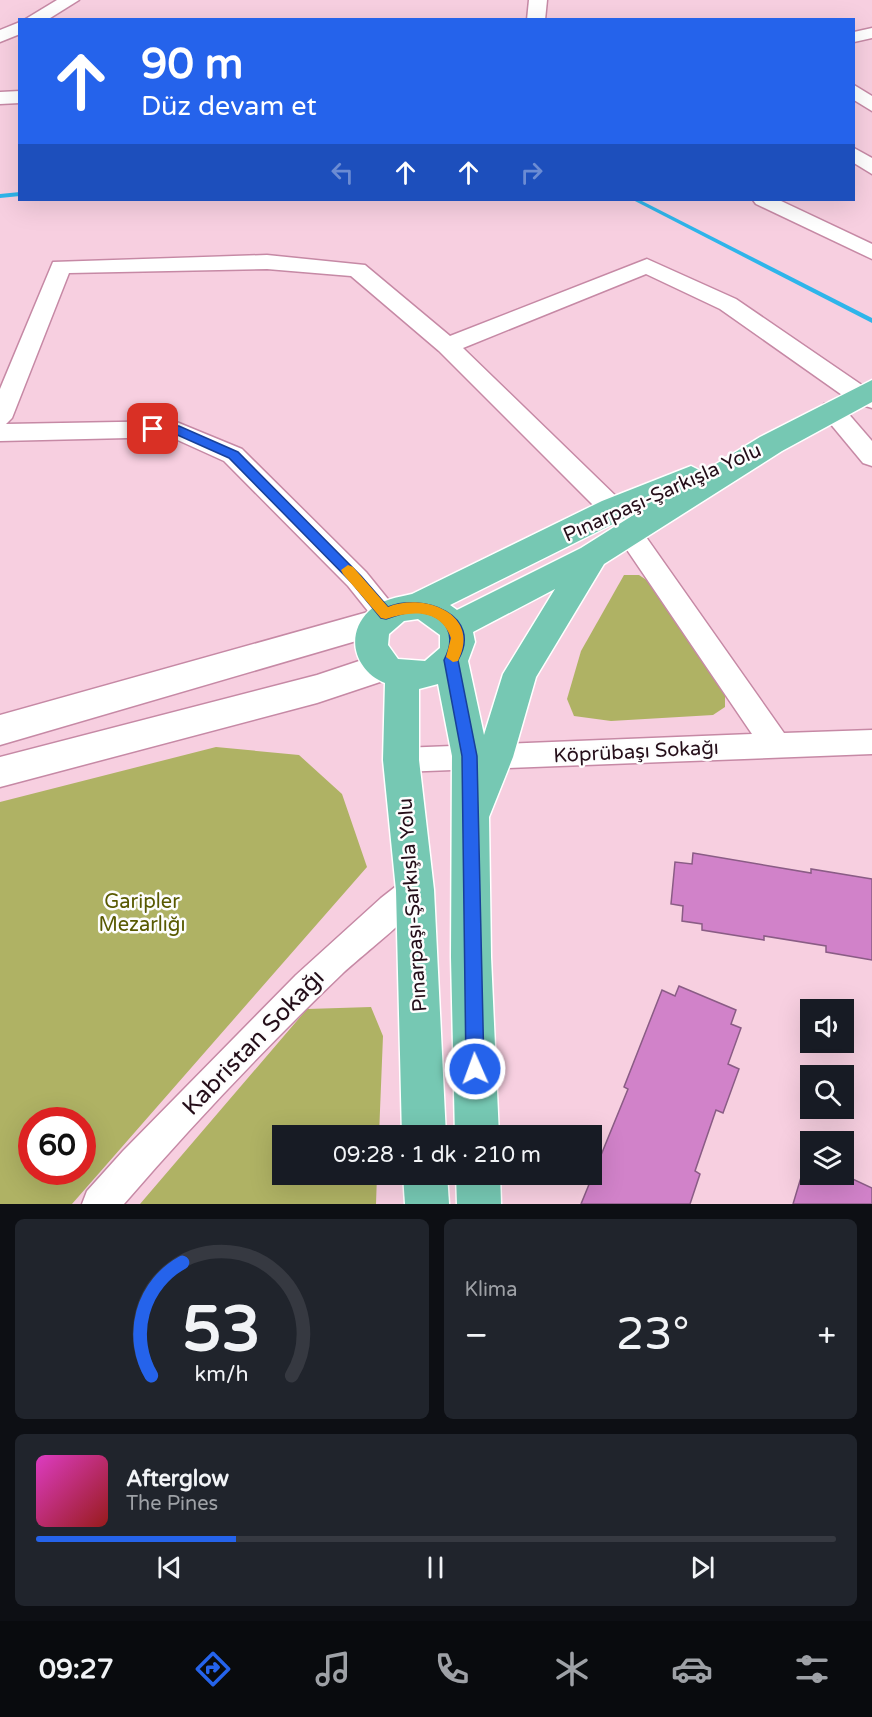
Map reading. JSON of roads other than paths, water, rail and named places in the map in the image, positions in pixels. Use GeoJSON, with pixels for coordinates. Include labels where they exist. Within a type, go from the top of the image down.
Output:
{"type":"FeatureCollection","features":[{"type":"Feature","properties":{"kind":"main road","name":"Pınarpaşı-Şarkışla Yolu"},"geometry":{"type":"LineString","coordinates":[[419,606],[622,521],[832,410],[868,395]]}},
{"type":"Feature","properties":{"kind":"main road","name":"Pınarpaşı-Şarkışla Yolu"},"geometry":{"type":"LineString","coordinates":[[452,643],[592,556],[622,521]]}},
{"type":"Feature","properties":{"kind":"main road"},"geometry":{"type":"LineString","coordinates":[[477,1125],[470,824],[483,756],[520,674],[592,556]]}},
{"type":"Feature","properties":{"kind":"main road"},"geometry":{"type":"LineString","coordinates":[[0,730],[381,618],[396,609],[419,606],[440,613],[452,643],[483,756]]}},
{"type":"Feature","properties":{"kind":"main road"},"geometry":{"type":"LineString","coordinates":[[381,618],[370,634],[369,646],[373,657],[392,671]]}},
{"type":"Feature","properties":{"kind":"main road"},"geometry":{"type":"LineString","coordinates":[[0,772],[392,671],[429,674],[452,643]]}},
{"type":"Feature","properties":{"kind":"main road","name":"Pınarpaşı-Şarkışla Yolu"},"geometry":{"type":"LineString","coordinates":[[392,671],[415,891],[424,1125]]}},
{"type":"Feature","properties":{"kind":"main road"},"geometry":{"type":"LineString","coordinates":[[426,1185],[427,1204]]}},
{"type":"Feature","properties":{"kind":"main road"},"geometry":{"type":"LineString","coordinates":[[478,1185],[479,1204]]}},
{"type":"Feature","properties":{"kind":"street"},"geometry":{"type":"LineString","coordinates":[[37,18],[70,0]]}},
{"type":"Feature","properties":{"kind":"street"},"geometry":{"type":"LineString","coordinates":[[536,18],[538,0]]}},
{"type":"Feature","properties":{"kind":"street"},"geometry":{"type":"LineString","coordinates":[[0,37],[18,28]]}},
{"type":"Feature","properties":{"kind":"street"},"geometry":{"type":"LineString","coordinates":[[855,36],[872,33]]}},
{"type":"Feature","properties":{"kind":"street"},"geometry":{"type":"LineString","coordinates":[[855,92],[872,105]]}},
{"type":"Feature","properties":{"kind":"street"},"geometry":{"type":"LineString","coordinates":[[0,98],[18,97]]}},
{"type":"Feature","properties":{"kind":"street"},"geometry":{"type":"LineString","coordinates":[[855,155],[872,168]]}},
{"type":"Feature","properties":{"kind":"street"},"geometry":{"type":"LineString","coordinates":[[766,201],[862,239],[872,252]]}},
{"type":"Feature","properties":{"kind":"street"},"geometry":{"type":"LineString","coordinates":[[0,418],[61,267],[267,262],[357,270],[447,346],[622,521],[774,744]]}},
{"type":"Feature","properties":{"kind":"street"},"geometry":{"type":"LineString","coordinates":[[447,346],[647,266],[728,304],[868,395]]}},
{"type":"Feature","properties":{"kind":"street"},"geometry":{"type":"LineString","coordinates":[[832,410],[872,457]]}},
{"type":"Feature","properties":{"kind":"street"},"geometry":{"type":"LineString","coordinates":[[0,434],[174,429],[233,455],[357,579],[381,618]]}},
{"type":"Feature","properties":{"kind":"street","name":"Köprübaşı Sokağı"},"geometry":{"type":"LineString","coordinates":[[401,760],[872,742]]}},
{"type":"Feature","properties":{"kind":"street","name":"Kabristan Sokağı"},"geometry":{"type":"LineString","coordinates":[[100,1204],[141,1156],[302,991],[371,923],[415,891]]}},
{"type":"Feature","properties":{"kind":"waterway"},"geometry":{"type":"LineString","coordinates":[[0,196],[18,194]]}},
{"type":"Feature","properties":{"kind":"waterway"},"geometry":{"type":"LineString","coordinates":[[638,201],[872,321]]}},
{"type":"Feature","properties":{"kind":"park label","name":"Garipler Mezarlığı"},"geometry":{"type":"Point","coordinates":[142,912]}}]}
